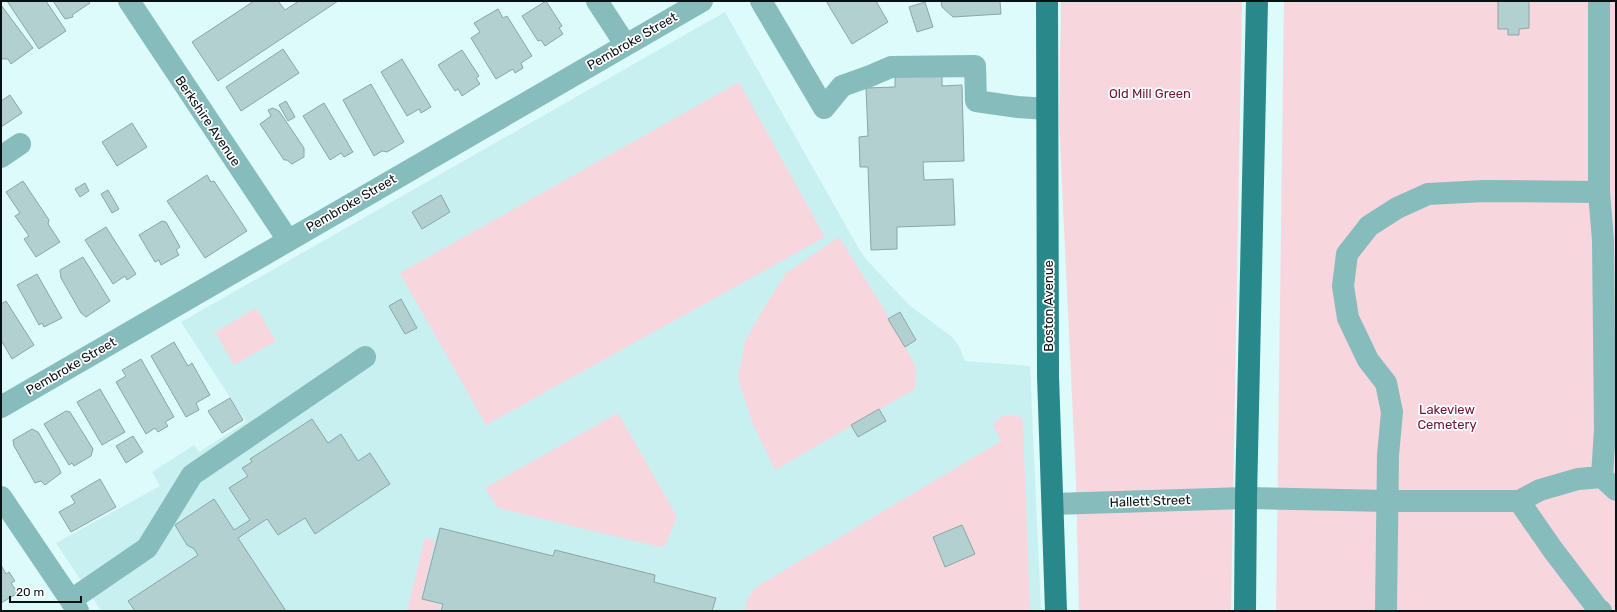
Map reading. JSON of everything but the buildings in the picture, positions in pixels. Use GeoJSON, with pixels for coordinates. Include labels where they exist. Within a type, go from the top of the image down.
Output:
{"type":"FeatureCollection","features":[{"type":"Feature","properties":{"kind":"main road","name":"Boston Avenue"},"geometry":{"type":"LineString","coordinates":[[1047,1],[1048,376],[1056,611]]}},
{"type":"Feature","properties":{"kind":"main road"},"geometry":{"type":"LineString","coordinates":[[1245,611],[1246,498],[1257,1]]}},
{"type":"Feature","properties":{"kind":"street","name":"Berkshire Avenue"},"geometry":{"type":"LineString","coordinates":[[129,1],[288,240]]}},
{"type":"Feature","properties":{"kind":"street"},"geometry":{"type":"LineString","coordinates":[[597,1],[625,44]]}},
{"type":"Feature","properties":{"kind":"street","name":"Pembroke Street"},"geometry":{"type":"LineString","coordinates":[[1,407],[625,44],[702,1]]}},
{"type":"Feature","properties":{"kind":"street"},"geometry":{"type":"LineString","coordinates":[[761,1],[824,108],[842,86],[891,67],[975,66],[976,101],[1018,107],[1047,109]]}},
{"type":"Feature","properties":{"kind":"street"},"geometry":{"type":"LineString","coordinates":[[1599,1],[1608,101],[1599,192],[1603,248],[1605,429],[1609,483],[1578,479],[1540,490],[1519,501],[1553,550],[1601,611]]}},
{"type":"Feature","properties":{"kind":"street"},"geometry":{"type":"LineString","coordinates":[[1,157],[20,144]]}},
{"type":"Feature","properties":{"kind":"street"},"geometry":{"type":"LineString","coordinates":[[1386,611],[1388,455],[1392,412],[1386,383],[1368,360],[1348,318],[1343,286],[1346,254],[1368,226],[1397,208],[1428,194],[1484,190],[1599,192]]}},
{"type":"Feature","properties":{"kind":"street"},"geometry":{"type":"LineString","coordinates":[[1,497],[75,605],[147,548],[192,475],[365,357]]}},
{"type":"Feature","properties":{"kind":"street","name":"Hallett Street"},"geometry":{"type":"LineString","coordinates":[[1053,504],[1246,498],[1388,501],[1519,501]]}},
{"type":"Feature","properties":{"kind":"shaded area"},"geometry":{"type":"Polygon","coordinates":[[[725,12],[866,259],[909,305],[952,337],[959,346],[965,361],[1030,366],[1041,611],[101,611],[56,543],[160,486],[152,472],[194,445],[199,452],[246,422],[181,322],[725,12]]]}},
{"type":"Feature","properties":{"kind":"green space","name":"Old Mill Green"},"geometry":{"type":"Polygon","coordinates":[[[1061,1],[1242,1],[1231,611],[1079,611],[1076,481],[1059,121],[1061,1]]]}},
{"type":"Feature","properties":{"kind":"green space","name":"Lakeview Cemetery"},"geometry":{"type":"Polygon","coordinates":[[[1284,1],[1616,1],[1616,611],[1276,611],[1284,1]]]}},
{"type":"Feature","properties":{"kind":"green space"},"geometry":{"type":"Polygon","coordinates":[[[739,82],[825,237],[486,425],[400,273],[739,82]]]}},
{"type":"Feature","properties":{"kind":"green space"},"geometry":{"type":"Polygon","coordinates":[[[839,237],[890,319],[916,367],[915,389],[775,470],[752,422],[738,378],[745,342],[762,311],[786,273],[839,237]]]}},
{"type":"Feature","properties":{"kind":"green space"},"geometry":{"type":"Polygon","coordinates":[[[256,308],[276,341],[234,365],[215,332],[256,308]]]}},
{"type":"Feature","properties":{"kind":"green space"},"geometry":{"type":"Polygon","coordinates":[[[618,413],[677,517],[664,548],[498,508],[485,488],[618,413]]]}},
{"type":"Feature","properties":{"kind":"green space"},"geometry":{"type":"Polygon","coordinates":[[[1005,415],[1021,417],[1023,424],[1030,611],[744,611],[749,596],[756,587],[1001,441],[993,425],[1000,417],[1005,415]]]}},
{"type":"Feature","properties":{"kind":"green space"},"geometry":{"type":"Polygon","coordinates":[[[425,538],[435,541],[421,599],[441,605],[440,611],[407,611],[425,538]]]}}]}
